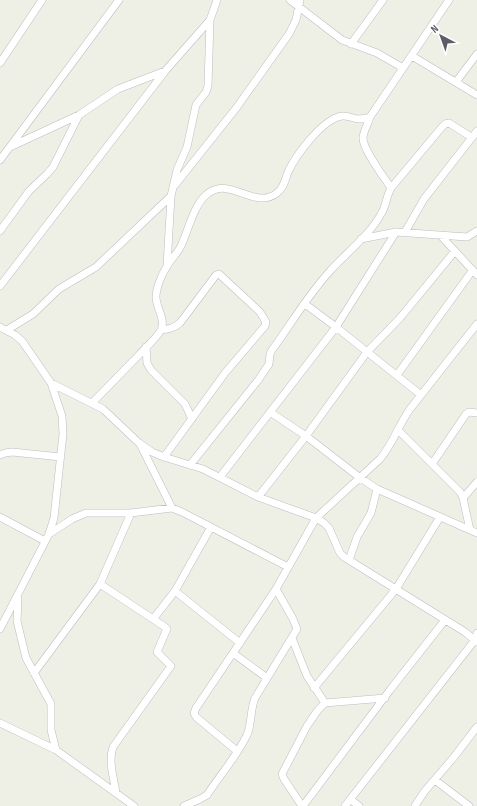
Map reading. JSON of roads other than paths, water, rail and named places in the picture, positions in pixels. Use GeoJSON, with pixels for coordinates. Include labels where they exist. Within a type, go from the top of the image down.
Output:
{"type":"FeatureCollection","features":[{"type":"Feature","properties":{"kind":"street"},"geometry":{"type":"LineString","coordinates":[[0,63],[42,0]]}},
{"type":"Feature","properties":{"kind":"street"},"geometry":{"type":"LineString","coordinates":[[0,160],[119,0]]}},
{"type":"Feature","properties":{"kind":"street"},"geometry":{"type":"LineString","coordinates":[[0,286],[166,70],[210,20],[218,0]]}},
{"type":"Feature","properties":{"kind":"street"},"geometry":{"type":"LineString","coordinates":[[290,0],[300,4],[334,35],[351,44],[377,53],[403,68]]}},
{"type":"Feature","properties":{"kind":"street"},"geometry":{"type":"LineString","coordinates":[[351,44],[383,0]]}},
{"type":"Feature","properties":{"kind":"street"},"geometry":{"type":"LineString","coordinates":[[391,188],[364,144],[363,137],[370,117],[449,0]]}},
{"type":"Feature","properties":{"kind":"street"},"geometry":{"type":"LineString","coordinates":[[173,187],[237,107],[289,34],[296,20],[300,4]]}},
{"type":"Feature","properties":{"kind":"street"},"geometry":{"type":"LineString","coordinates":[[166,267],[171,196],[173,187],[177,170],[187,147],[196,105],[206,92],[208,86],[210,20]]}},
{"type":"Feature","properties":{"kind":"street"},"geometry":{"type":"LineString","coordinates":[[456,82],[477,54]]}},
{"type":"Feature","properties":{"kind":"street"},"geometry":{"type":"LineString","coordinates":[[412,56],[477,95]]}},
{"type":"Feature","properties":{"kind":"street"},"geometry":{"type":"LineString","coordinates":[[8,148],[79,114],[118,89],[166,70]]}},
{"type":"Feature","properties":{"kind":"street"},"geometry":{"type":"LineString","coordinates":[[0,231],[28,191],[53,167],[79,114]]}},
{"type":"Feature","properties":{"kind":"street"},"geometry":{"type":"LineString","coordinates":[[92,403],[161,330],[161,316],[156,297],[158,287],[166,267],[180,247],[204,196],[212,190],[220,187],[232,189],[256,198],[267,198],[277,193],[282,188],[294,161],[320,129],[336,117],[348,116],[360,119],[370,117]]}},
{"type":"Feature","properties":{"kind":"street"},"geometry":{"type":"LineString","coordinates":[[190,465],[259,379],[269,364],[272,350],[329,272],[361,239],[382,214],[386,197],[391,188],[445,124],[449,123],[471,137]]}},
{"type":"Feature","properties":{"kind":"street"},"geometry":{"type":"LineString","coordinates":[[405,232],[424,199],[477,130]]}},
{"type":"Feature","properties":{"kind":"street"},"geometry":{"type":"LineString","coordinates":[[7,330],[33,314],[59,289],[96,267],[171,196]]}},
{"type":"Feature","properties":{"kind":"street"},"geometry":{"type":"LineString","coordinates":[[361,239],[396,232],[467,237],[477,232]]}},
{"type":"Feature","properties":{"kind":"street"},"geometry":{"type":"LineString","coordinates":[[220,477],[336,327],[396,232]]}},
{"type":"Feature","properties":{"kind":"street"},"geometry":{"type":"LineString","coordinates":[[396,375],[475,273],[441,236]]}},
{"type":"Feature","properties":{"kind":"street"},"geometry":{"type":"LineString","coordinates":[[258,497],[306,436],[367,352],[400,318],[455,251]]}},
{"type":"Feature","properties":{"kind":"street"},"geometry":{"type":"LineString","coordinates":[[161,330],[176,327],[219,274],[260,312],[266,322],[265,326],[226,372],[164,457]]}},
{"type":"Feature","properties":{"kind":"street"},"geometry":{"type":"LineString","coordinates":[[305,304],[421,395]]}},
{"type":"Feature","properties":{"kind":"street"},"geometry":{"type":"LineString","coordinates":[[237,751],[196,717],[194,713],[276,589],[316,518],[388,450],[403,419],[477,324]]}},
{"type":"Feature","properties":{"kind":"street"},"geometry":{"type":"LineString","coordinates":[[0,327],[7,330],[22,341],[51,383],[62,416],[63,434],[54,518],[49,534],[0,629]]}},
{"type":"Feature","properties":{"kind":"street"},"geometry":{"type":"LineString","coordinates":[[146,347],[147,363],[151,370],[185,404],[192,418]]}},
{"type":"Feature","properties":{"kind":"street"},"geometry":{"type":"LineString","coordinates":[[51,383],[103,409],[139,443],[152,452],[203,469],[258,497],[316,518],[324,523],[328,528],[340,553],[349,560],[476,638],[345,806]]}},
{"type":"Feature","properties":{"kind":"street"},"geometry":{"type":"LineString","coordinates":[[270,412],[306,436],[359,477],[377,488],[474,532]]}},
{"type":"Feature","properties":{"kind":"street"},"geometry":{"type":"LineString","coordinates":[[432,464],[466,414],[470,412],[477,413]]}},
{"type":"Feature","properties":{"kind":"street"},"geometry":{"type":"LineString","coordinates":[[398,430],[456,487],[463,498],[474,532]]}},
{"type":"Feature","properties":{"kind":"street"},"geometry":{"type":"LineString","coordinates":[[139,443],[172,508]]}},
{"type":"Feature","properties":{"kind":"street"},"geometry":{"type":"LineString","coordinates":[[0,455],[12,452],[61,457]]}},
{"type":"Feature","properties":{"kind":"street"},"geometry":{"type":"LineString","coordinates":[[463,498],[477,482]]}},
{"type":"Feature","properties":{"kind":"street"},"geometry":{"type":"LineString","coordinates":[[349,560],[357,537],[372,513],[377,488]]}},
{"type":"Feature","properties":{"kind":"street"},"geometry":{"type":"LineString","coordinates":[[49,534],[72,519],[86,513],[131,513],[172,508],[288,567]]}},
{"type":"Feature","properties":{"kind":"street"},"geometry":{"type":"LineString","coordinates":[[34,673],[100,584],[131,513]]}},
{"type":"Feature","properties":{"kind":"street"},"geometry":{"type":"LineString","coordinates":[[0,517],[45,541]]}},
{"type":"Feature","properties":{"kind":"street"},"geometry":{"type":"LineString","coordinates":[[314,688],[396,589],[440,517]]}},
{"type":"Feature","properties":{"kind":"street"},"geometry":{"type":"LineString","coordinates":[[154,618],[175,591],[211,527]]}},
{"type":"Feature","properties":{"kind":"street"},"geometry":{"type":"LineString","coordinates":[[100,584],[154,618],[167,629],[157,652],[171,666],[113,747],[111,760],[116,793]]}},
{"type":"Feature","properties":{"kind":"street"},"geometry":{"type":"LineString","coordinates":[[184,806],[207,794],[237,751],[247,735],[251,707],[255,698],[297,629],[296,624],[276,589]]}},
{"type":"Feature","properties":{"kind":"street"},"geometry":{"type":"LineString","coordinates":[[175,591],[240,643]]}},
{"type":"Feature","properties":{"kind":"street"},"geometry":{"type":"LineString","coordinates":[[18,595],[17,621],[26,658],[51,704],[51,730],[56,750]]}},
{"type":"Feature","properties":{"kind":"street"},"geometry":{"type":"LineString","coordinates":[[385,698],[325,703],[318,710],[307,726],[282,774],[303,806],[445,620]]}},
{"type":"Feature","properties":{"kind":"street"},"geometry":{"type":"LineString","coordinates":[[292,638],[307,676],[325,703]]}},
{"type":"Feature","properties":{"kind":"street"},"geometry":{"type":"LineString","coordinates":[[233,653],[268,678]]}},
{"type":"Feature","properties":{"kind":"street"},"geometry":{"type":"LineString","coordinates":[[0,723],[56,750],[134,806]]}},
{"type":"Feature","properties":{"kind":"street"},"geometry":{"type":"LineString","coordinates":[[415,806],[477,727]]}},
{"type":"Feature","properties":{"kind":"street"},"geometry":{"type":"LineString","coordinates":[[435,780],[469,806]]}},
{"type":"Feature","properties":{"kind":"street"},"geometry":{"type":"LineString","coordinates":[[350,799],[359,806]]}}]}
